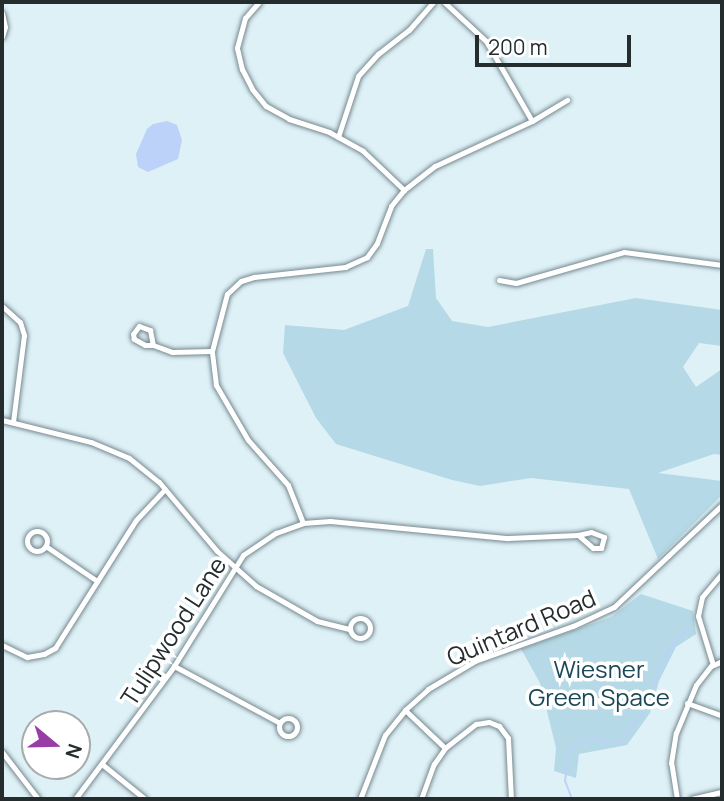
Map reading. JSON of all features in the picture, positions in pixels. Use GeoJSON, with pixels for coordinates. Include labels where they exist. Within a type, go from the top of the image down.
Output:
{"type":"FeatureCollection","features":[{"type":"Feature","properties":{"kind":"street"},"geometry":{"type":"LineString","coordinates":[[259,2],[245,18],[237,48],[242,69],[252,89],[266,106],[289,119],[338,137],[363,151],[404,190]]}},
{"type":"Feature","properties":{"kind":"street"},"geometry":{"type":"LineString","coordinates":[[338,137],[358,76],[379,54],[409,30],[433,2]]}},
{"type":"Feature","properties":{"kind":"street"},"geometry":{"type":"LineString","coordinates":[[444,2],[486,41],[532,121]]}},
{"type":"Feature","properties":{"kind":"street"},"geometry":{"type":"LineString","coordinates":[[2,13],[5,27],[2,37]]}},
{"type":"Feature","properties":{"kind":"street"},"geometry":{"type":"LineString","coordinates":[[303,523],[288,485],[248,440],[219,391],[212,372],[212,351],[224,302],[232,287],[254,276],[345,267],[367,257],[377,243],[391,206],[404,190],[435,166],[532,121],[567,100]]}},
{"type":"Feature","properties":{"kind":"street"},"geometry":{"type":"LineString","coordinates":[[499,279],[516,283],[624,252],[722,265]]}},
{"type":"Feature","properties":{"kind":"street"},"geometry":{"type":"LineString","coordinates":[[2,306],[20,322],[24,335],[13,422]]}},
{"type":"Feature","properties":{"kind":"street"},"geometry":{"type":"LineString","coordinates":[[153,345],[172,352],[212,351]]}},
{"type":"Feature","properties":{"kind":"street"},"geometry":{"type":"LineString","coordinates":[[2,420],[112,449],[147,471],[165,489],[196,529],[234,567],[284,604],[332,628],[350,629]]}},
{"type":"Feature","properties":{"kind":"street"},"geometry":{"type":"LineString","coordinates":[[2,645],[27,657],[55,649],[145,506],[165,489]]}},
{"type":"Feature","properties":{"kind":"street","name":"Quintard Road"},"geometry":{"type":"LineString","coordinates":[[360,799],[382,742],[405,710],[428,689],[463,667],[573,626],[614,607],[722,505]]}},
{"type":"Feature","properties":{"kind":"street","name":"Tulipwood Lane"},"geometry":{"type":"LineString","coordinates":[[75,799],[103,765],[174,666],[234,567],[259,542],[303,523],[341,522],[508,538],[596,532],[606,540],[601,548],[596,549],[578,535]]}},
{"type":"Feature","properties":{"kind":"street"},"geometry":{"type":"LineString","coordinates":[[47,547],[97,581]]}},
{"type":"Feature","properties":{"kind":"street"},"geometry":{"type":"LineString","coordinates":[[713,665],[698,616],[702,597],[722,573]]}},
{"type":"Feature","properties":{"kind":"street"},"geometry":{"type":"LineString","coordinates":[[677,799],[671,763],[676,733],[687,703],[713,665],[722,661]]}},
{"type":"Feature","properties":{"kind":"street"},"geometry":{"type":"LineString","coordinates":[[174,666],[278,722]]}},
{"type":"Feature","properties":{"kind":"street"},"geometry":{"type":"LineString","coordinates":[[687,703],[722,716]]}},
{"type":"Feature","properties":{"kind":"street"},"geometry":{"type":"LineString","coordinates":[[405,710],[445,748]]}},
{"type":"Feature","properties":{"kind":"street"},"geometry":{"type":"LineString","coordinates":[[421,799],[434,764],[445,748],[476,724],[489,722],[499,726],[508,738],[511,799]]}},
{"type":"Feature","properties":{"kind":"street"},"geometry":{"type":"LineString","coordinates":[[2,752],[38,799]]}},
{"type":"Feature","properties":{"kind":"street"},"geometry":{"type":"LineString","coordinates":[[103,765],[145,799]]}},
{"type":"Feature","properties":{"kind":"street"},"geometry":{"type":"LineString","coordinates":[[691,799],[722,792]]}},
{"type":"Feature","properties":{"kind":"green space"},"geometry":{"type":"Polygon","coordinates":[[[426,249],[433,249],[436,298],[452,321],[488,327],[636,298],[722,310],[722,346],[699,343],[683,367],[696,387],[722,369],[722,455],[714,454],[658,473],[722,481],[722,495],[658,559],[629,489],[531,478],[480,486],[452,480],[336,444],[316,418],[283,353],[285,325],[344,330],[408,306],[426,249]]]}},
{"type":"Feature","properties":{"kind":"green space","name":"Wiesner Green Space"},"geometry":{"type":"Polygon","coordinates":[[[641,594],[693,611],[696,634],[676,647],[659,681],[650,713],[627,745],[579,754],[576,778],[554,771],[556,748],[540,683],[521,649],[611,617],[641,594]]]}},
{"type":"Feature","properties":{"kind":"shaded area"},"geometry":{"type":"Polygon","coordinates":[[[167,121],[177,125],[182,140],[178,159],[148,172],[138,167],[136,154],[147,129],[153,124],[167,121]]]}},
{"type":"Feature","properties":{"kind":"waterway"},"geometry":{"type":"LineString","coordinates":[[572,799],[565,781],[569,752],[578,743],[593,739],[620,742],[645,710],[660,666],[682,632],[689,630]]}}]}
